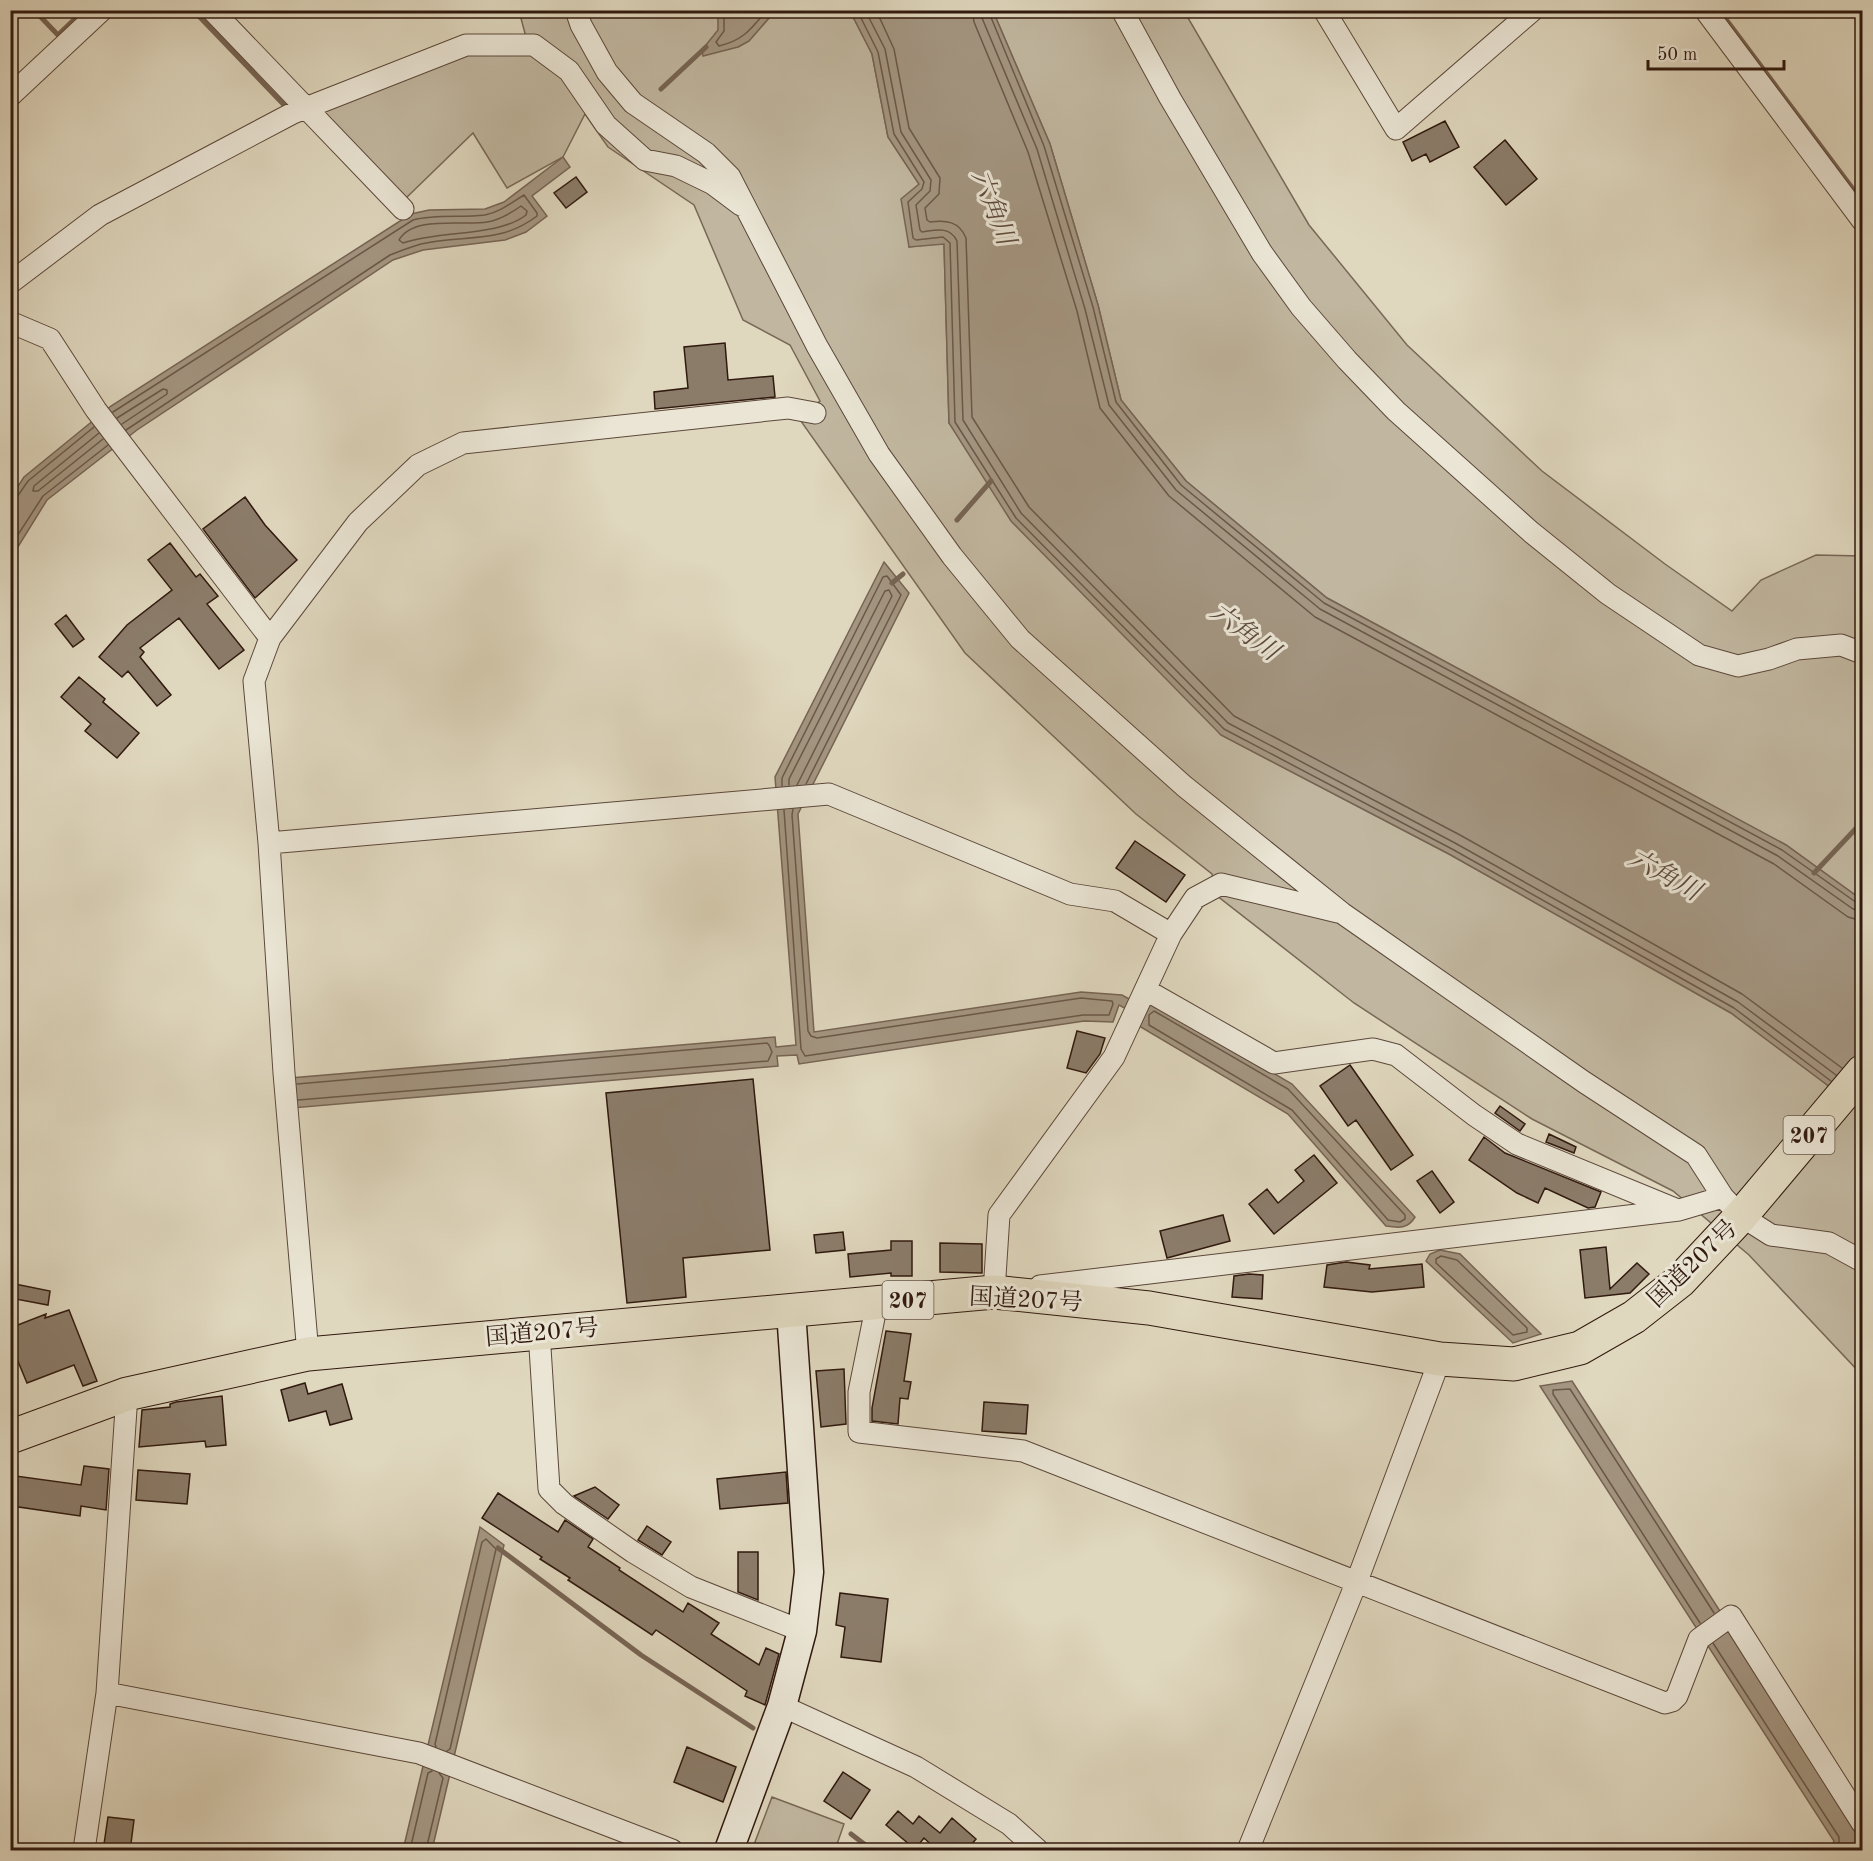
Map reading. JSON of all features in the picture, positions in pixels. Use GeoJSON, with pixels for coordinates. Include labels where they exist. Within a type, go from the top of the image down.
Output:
{"type":"FeatureCollection","features":[{"type":"Feature","properties":{"kind":"highway","name":"国道207号"},"geometry":{"type":"LineString","coordinates":[[10,1437],[127,1394],[308,1354],[994,1292],[1149,1308],[1440,1359],[1514,1364],[1580,1348],[1634,1317],[1680,1281],[1740,1204],[1863,1072]]}},
{"type":"Feature","properties":{"kind":"street"},"geometry":{"type":"LineString","coordinates":[[10,96],[102,10]]}},
{"type":"Feature","properties":{"kind":"street"},"geometry":{"type":"LineString","coordinates":[[212,10],[299,110],[403,209]]}},
{"type":"Feature","properties":{"kind":"street"},"geometry":{"type":"LineString","coordinates":[[576,10],[581,25],[607,72],[633,103],[706,153],[730,177],[817,346],[879,454],[952,556],[1020,639],[1184,786],[1342,913],[1584,1082],[1696,1155],[1771,1235],[1829,1243],[1863,1261]]}},
{"type":"Feature","properties":{"kind":"street"},"geometry":{"type":"LineString","coordinates":[[1122,10],[1170,98],[1257,243],[1300,307],[1396,411],[1531,532],[1608,594],[1699,655],[1738,666],[1769,659],[1797,649],[1841,645],[1863,653]]}},
{"type":"Feature","properties":{"kind":"street"},"geometry":{"type":"LineString","coordinates":[[1324,10],[1396,129],[1533,10]]}},
{"type":"Feature","properties":{"kind":"street"},"geometry":{"type":"LineString","coordinates":[[1705,10],[1863,220]]}},
{"type":"Feature","properties":{"kind":"street"},"geometry":{"type":"LineString","coordinates":[[10,283],[100,215],[299,110],[465,45],[534,45],[569,71],[606,125],[645,160],[676,166],[713,184],[748,210]]}},
{"type":"Feature","properties":{"kind":"street"},"geometry":{"type":"LineString","coordinates":[[10,322],[50,339],[96,410],[270,638]]}},
{"type":"Feature","properties":{"kind":"street"},"geometry":{"type":"LineString","coordinates":[[308,1354],[254,681],[270,638],[358,522],[418,465],[462,443],[788,408],[814,413]]}},
{"type":"Feature","properties":{"kind":"street"},"geometry":{"type":"LineString","coordinates":[[268,843],[829,794],[1070,894],[1115,901],[1171,934]]}},
{"type":"Feature","properties":{"kind":"street"},"geometry":{"type":"LineString","coordinates":[[1342,913],[1221,884],[1195,898],[1171,934],[1114,1057],[999,1215],[994,1292],[1740,1204]]}},
{"type":"Feature","properties":{"kind":"street"},"geometry":{"type":"LineString","coordinates":[[1140,1003],[1274,1063],[1373,1049],[1396,1054],[1474,1115],[1517,1144],[1679,1210]]}},
{"type":"Feature","properties":{"kind":"street"},"geometry":{"type":"LineString","coordinates":[[877,1303],[859,1392],[860,1432],[1023,1451],[1665,1702],[1672,1701],[1677,1696],[1699,1639],[1731,1616],[1863,1822]]}},
{"type":"Feature","properties":{"kind":"street"},"geometry":{"type":"LineString","coordinates":[[729,1851],[782,1706],[802,1631],[809,1572],[791,1311]]}},
{"type":"Feature","properties":{"kind":"street"},"geometry":{"type":"LineString","coordinates":[[539,1332],[549,1489],[564,1504],[623,1545],[691,1587],[802,1631]]}},
{"type":"Feature","properties":{"kind":"street"},"geometry":{"type":"LineString","coordinates":[[1248,1851],[1357,1581],[1440,1359]]}},
{"type":"Feature","properties":{"kind":"street"},"geometry":{"type":"LineString","coordinates":[[84,1851],[108,1693],[127,1394]]}},
{"type":"Feature","properties":{"kind":"street"},"geometry":{"type":"LineString","coordinates":[[108,1693],[419,1753],[672,1851]]}},
{"type":"Feature","properties":{"kind":"street"},"geometry":{"type":"LineString","coordinates":[[782,1706],[916,1767],[1009,1824],[1038,1851]]}},
{"type":"Feature","properties":{"kind":"shaded area"},"geometry":{"type":"Polygon","coordinates":[[[519,11],[718,11],[719,30],[702,50],[738,47],[749,41],[775,11],[850,11],[872,54],[888,137],[919,184],[909,247],[944,243],[949,423],[1221,735],[1449,854],[1731,1013],[1862,1111],[1862,1375],[1749,1255],[1673,1191],[1532,1119],[1354,1003],[1216,895],[1212,874],[1136,814],[965,653],[798,417],[820,401],[790,345],[743,320],[694,205],[608,147],[585,114],[563,157],[507,188],[473,133],[404,200],[317,111],[459,57],[526,37],[519,11]]]}},
{"type":"Feature","properties":{"kind":"shaded area"},"geometry":{"type":"Polygon","coordinates":[[[993,11],[1184,11],[1309,225],[1407,345],[1542,471],[1665,564],[1732,611],[1761,580],[1816,555],[1862,556],[1862,900],[1786,845],[1327,598],[1186,481],[1121,400],[1098,305],[1050,144],[993,11]]]}},
{"type":"Feature","properties":{"kind":"shaded area"},"geometry":{"type":"Polygon","coordinates":[[[772,1797],[844,1824],[835,1850],[752,1850],[772,1797]]]}},
{"type":"Feature","properties":{"kind":"water"},"geometry":{"type":"Polygon","coordinates":[[[718,10],[775,11],[749,41],[738,47],[703,56],[702,50],[718,30],[718,10]]]}},
{"type":"Feature","properties":{"kind":"water","name":"六角川"},"geometry":{"type":"Polygon","coordinates":[[[850,11],[993,11],[1050,144],[1098,305],[1121,400],[1186,481],[1327,598],[1786,845],[1862,900],[1862,1111],[1731,1013],[1449,854],[1221,735],[1011,521],[949,423],[944,244],[909,247],[901,199],[919,184],[888,137],[872,54],[850,11]]]}},
{"type":"Feature","properties":{"kind":"water"},"geometry":{"type":"Polygon","coordinates":[[[563,157],[570,167],[532,196],[547,216],[526,232],[505,240],[423,250],[393,260],[137,430],[47,500],[11,558],[11,497],[24,477],[111,406],[411,214],[429,210],[485,209],[504,202],[563,157]]]}},
{"type":"Feature","properties":{"kind":"water"},"geometry":{"type":"Polygon","coordinates":[[[884,562],[909,593],[798,814],[814,1032],[1081,992],[1122,995],[1147,1009],[1151,1001],[1292,1084],[1415,1217],[1409,1224],[1399,1227],[1386,1226],[1288,1114],[1139,1026],[1143,1018],[1119,1005],[1113,1022],[1084,1021],[799,1064],[797,1055],[777,1056],[778,1066],[292,1108],[290,1078],[775,1037],[776,1047],[796,1045],[775,777],[884,562]]]}},
{"type":"Feature","properties":{"kind":"water"},"geometry":{"type":"Polygon","coordinates":[[[1440,1250],[1460,1254],[1541,1334],[1513,1343],[1426,1261],[1430,1254],[1440,1250]]]}},
{"type":"Feature","properties":{"kind":"water"},"geometry":{"type":"Polygon","coordinates":[[[1572,1381],[1862,1832],[1862,1850],[1830,1850],[1834,1841],[1540,1386],[1572,1381]]]}},
{"type":"Feature","properties":{"kind":"water"},"geometry":{"type":"Polygon","coordinates":[[[480,1527],[504,1545],[432,1850],[403,1850],[480,1527]]]}},
{"type":"Feature","properties":{"kind":"building"},"geometry":{"type":"Polygon","coordinates":[[[1445,121],[1459,147],[1430,162],[1426,154],[1412,161],[1403,142],[1445,121]]]}},
{"type":"Feature","properties":{"kind":"building"},"geometry":{"type":"Polygon","coordinates":[[[1505,140],[1537,179],[1506,205],[1474,167],[1505,140]]]}},
{"type":"Feature","properties":{"kind":"building"},"geometry":{"type":"Polygon","coordinates":[[[576,177],[587,192],[566,208],[554,193],[576,177]]]}},
{"type":"Feature","properties":{"kind":"building"},"geometry":{"type":"Polygon","coordinates":[[[725,343],[728,380],[773,376],[775,397],[655,409],[654,392],[688,388],[684,347],[725,343]]]}},
{"type":"Feature","properties":{"kind":"building"},"geometry":{"type":"Polygon","coordinates":[[[245,497],[265,525],[297,560],[255,598],[203,529],[245,497]]]}},
{"type":"Feature","properties":{"kind":"building"},"geometry":{"type":"Polygon","coordinates":[[[170,543],[196,577],[200,574],[218,596],[207,604],[244,650],[219,669],[179,618],[140,648],[144,652],[140,657],[171,695],[157,706],[128,671],[122,677],[99,657],[127,625],[172,590],[148,560],[170,543]]]}},
{"type":"Feature","properties":{"kind":"building"},"geometry":{"type":"Polygon","coordinates":[[[66,615],[84,639],[73,647],[55,624],[66,615]]]}},
{"type":"Feature","properties":{"kind":"building"},"geometry":{"type":"Polygon","coordinates":[[[79,677],[105,699],[103,702],[139,733],[117,758],[85,731],[91,724],[61,697],[79,677]]]}},
{"type":"Feature","properties":{"kind":"building"},"geometry":{"type":"Polygon","coordinates":[[[1135,841],[1185,875],[1166,902],[1116,868],[1135,841]]]}},
{"type":"Feature","properties":{"kind":"building"},"geometry":{"type":"Polygon","coordinates":[[[1077,1031],[1105,1038],[1100,1054],[1086,1073],[1067,1068],[1077,1031]]]}},
{"type":"Feature","properties":{"kind":"building"},"geometry":{"type":"Polygon","coordinates":[[[1350,1065],[1413,1155],[1391,1170],[1356,1120],[1348,1126],[1320,1086],[1350,1065]]]}},
{"type":"Feature","properties":{"kind":"building"},"geometry":{"type":"Polygon","coordinates":[[[753,1079],[770,1250],[683,1258],[686,1297],[627,1303],[606,1093],[753,1079]]]}},
{"type":"Feature","properties":{"kind":"building"},"geometry":{"type":"Polygon","coordinates":[[[1500,1106],[1525,1124],[1520,1131],[1495,1113],[1500,1106]]]}},
{"type":"Feature","properties":{"kind":"building"},"geometry":{"type":"Polygon","coordinates":[[[1549,1134],[1576,1147],[1574,1153],[1546,1142],[1549,1134]]]}},
{"type":"Feature","properties":{"kind":"building"},"geometry":{"type":"Polygon","coordinates":[[[1484,1137],[1505,1153],[1601,1192],[1595,1207],[1588,1208],[1545,1188],[1538,1203],[1517,1193],[1469,1160],[1484,1137]]]}},
{"type":"Feature","properties":{"kind":"building"},"geometry":{"type":"Polygon","coordinates":[[[1314,1155],[1337,1183],[1274,1234],[1249,1204],[1267,1189],[1278,1203],[1304,1181],[1295,1170],[1314,1155]]]}},
{"type":"Feature","properties":{"kind":"building"},"geometry":{"type":"Polygon","coordinates":[[[1432,1171],[1454,1202],[1440,1213],[1417,1181],[1432,1171]]]}},
{"type":"Feature","properties":{"kind":"building"},"geometry":{"type":"Polygon","coordinates":[[[1223,1215],[1230,1241],[1167,1258],[1160,1231],[1223,1215]]]}},
{"type":"Feature","properties":{"kind":"building"},"geometry":{"type":"Polygon","coordinates":[[[843,1232],[845,1250],[816,1253],[814,1235],[843,1232]]]}},
{"type":"Feature","properties":{"kind":"building"},"geometry":{"type":"Polygon","coordinates":[[[891,1241],[912,1241],[912,1276],[891,1276],[891,1273],[850,1277],[848,1254],[891,1250],[891,1241]]]}},
{"type":"Feature","properties":{"kind":"building"},"geometry":{"type":"Polygon","coordinates":[[[940,1243],[982,1244],[982,1273],[940,1272],[940,1243]]]}},
{"type":"Feature","properties":{"kind":"building"},"geometry":{"type":"Polygon","coordinates":[[[1606,1247],[1610,1289],[1637,1263],[1649,1274],[1630,1293],[1585,1298],[1580,1250],[1606,1247]]]}},
{"type":"Feature","properties":{"kind":"building"},"geometry":{"type":"Polygon","coordinates":[[[1346,1262],[1370,1265],[1369,1269],[1422,1264],[1424,1287],[1372,1292],[1324,1287],[1327,1265],[1346,1262]]]}},
{"type":"Feature","properties":{"kind":"building"},"geometry":{"type":"Polygon","coordinates":[[[1263,1275],[1262,1299],[1232,1297],[1234,1276],[1263,1275]]]}},
{"type":"Feature","properties":{"kind":"building"},"geometry":{"type":"Polygon","coordinates":[[[10,1283],[50,1291],[48,1305],[10,1298],[10,1283]]]}},
{"type":"Feature","properties":{"kind":"building"},"geometry":{"type":"Polygon","coordinates":[[[69,1310],[97,1381],[83,1386],[74,1365],[27,1383],[10,1342],[10,1328],[46,1314],[45,1318],[69,1310]]]}},
{"type":"Feature","properties":{"kind":"building"},"geometry":{"type":"Polygon","coordinates":[[[886,1331],[911,1334],[904,1381],[911,1382],[908,1399],[900,1398],[898,1424],[872,1421],[872,1408],[886,1331]]]}},
{"type":"Feature","properties":{"kind":"building"},"geometry":{"type":"Polygon","coordinates":[[[844,1369],[846,1424],[821,1427],[816,1371],[844,1369]]]}},
{"type":"Feature","properties":{"kind":"building"},"geometry":{"type":"Polygon","coordinates":[[[305,1383],[308,1394],[342,1384],[352,1419],[330,1425],[326,1411],[289,1421],[281,1390],[305,1383]]]}},
{"type":"Feature","properties":{"kind":"building"},"geometry":{"type":"Polygon","coordinates":[[[222,1396],[226,1445],[206,1447],[205,1441],[139,1447],[142,1410],[170,1407],[170,1404],[176,1402],[222,1396]]]}},
{"type":"Feature","properties":{"kind":"building"},"geometry":{"type":"Polygon","coordinates":[[[984,1402],[1028,1405],[1026,1434],[982,1431],[984,1402]]]}},
{"type":"Feature","properties":{"kind":"building"},"geometry":{"type":"Polygon","coordinates":[[[84,1466],[109,1469],[106,1510],[81,1506],[80,1516],[12,1506],[16,1476],[81,1485],[84,1466]]]}},
{"type":"Feature","properties":{"kind":"building"},"geometry":{"type":"Polygon","coordinates":[[[138,1470],[190,1474],[187,1504],[136,1500],[138,1470]]]}},
{"type":"Feature","properties":{"kind":"building"},"geometry":{"type":"Polygon","coordinates":[[[786,1472],[788,1503],[720,1509],[717,1479],[786,1472]]]}},
{"type":"Feature","properties":{"kind":"building"},"geometry":{"type":"Polygon","coordinates":[[[595,1487],[619,1505],[608,1519],[574,1496],[595,1487]]]}},
{"type":"Feature","properties":{"kind":"building"},"geometry":{"type":"Polygon","coordinates":[[[498,1493],[558,1532],[565,1520],[593,1539],[588,1547],[620,1568],[619,1570],[683,1612],[688,1603],[719,1623],[711,1634],[759,1665],[766,1648],[779,1654],[765,1705],[745,1696],[747,1691],[656,1630],[652,1635],[568,1580],[570,1578],[540,1559],[542,1557],[482,1518],[498,1493]]]}},
{"type":"Feature","properties":{"kind":"building"},"geometry":{"type":"Polygon","coordinates":[[[647,1526],[671,1542],[662,1555],[638,1540],[647,1526]]]}},
{"type":"Feature","properties":{"kind":"building"},"geometry":{"type":"Polygon","coordinates":[[[738,1552],[758,1552],[758,1600],[738,1592],[738,1552]]]}},
{"type":"Feature","properties":{"kind":"building"},"geometry":{"type":"Polygon","coordinates":[[[840,1593],[888,1599],[881,1662],[841,1657],[845,1627],[836,1625],[840,1593]]]}},
{"type":"Feature","properties":{"kind":"building"},"geometry":{"type":"Polygon","coordinates":[[[687,1747],[736,1767],[723,1802],[674,1782],[687,1747]]]}},
{"type":"Feature","properties":{"kind":"building"},"geometry":{"type":"Polygon","coordinates":[[[843,1772],[870,1790],[851,1819],[824,1801],[843,1772]]]}},
{"type":"Feature","properties":{"kind":"building"},"geometry":{"type":"Polygon","coordinates":[[[898,1811],[913,1824],[919,1816],[940,1833],[952,1818],[976,1839],[966,1851],[938,1851],[924,1838],[915,1849],[886,1825],[898,1811]]]}},
{"type":"Feature","properties":{"kind":"building"},"geometry":{"type":"Polygon","coordinates":[[[108,1817],[134,1820],[130,1851],[103,1851],[108,1817]]]}},
{"type":"Feature","properties":{"kind":"waterway"},"geometry":{"type":"LineString","coordinates":[[34,10],[58,35],[84,10]]}},
{"type":"Feature","properties":{"kind":"waterway"},"geometry":{"type":"LineString","coordinates":[[193,10],[286,107],[291,106]]}},
{"type":"Feature","properties":{"kind":"waterway"},"geometry":{"type":"LineString","coordinates":[[1719,10],[1862,201]]}},
{"type":"Feature","properties":{"kind":"waterway"},"geometry":{"type":"LineString","coordinates":[[661,89],[706,47]]}},
{"type":"Feature","properties":{"kind":"waterway"},"geometry":{"type":"LineString","coordinates":[[957,520],[991,481]]}},
{"type":"Feature","properties":{"kind":"waterway"},"geometry":{"type":"LineString","coordinates":[[892,583],[903,574]]}},
{"type":"Feature","properties":{"kind":"waterway"},"geometry":{"type":"LineString","coordinates":[[1814,873],[1862,822]]}},
{"type":"Feature","properties":{"kind":"waterway"},"geometry":{"type":"LineString","coordinates":[[498,1548],[641,1655],[753,1728]]}},
{"type":"Feature","properties":{"kind":"waterway"},"geometry":{"type":"LineString","coordinates":[[851,1834],[872,1850]]}}]}
